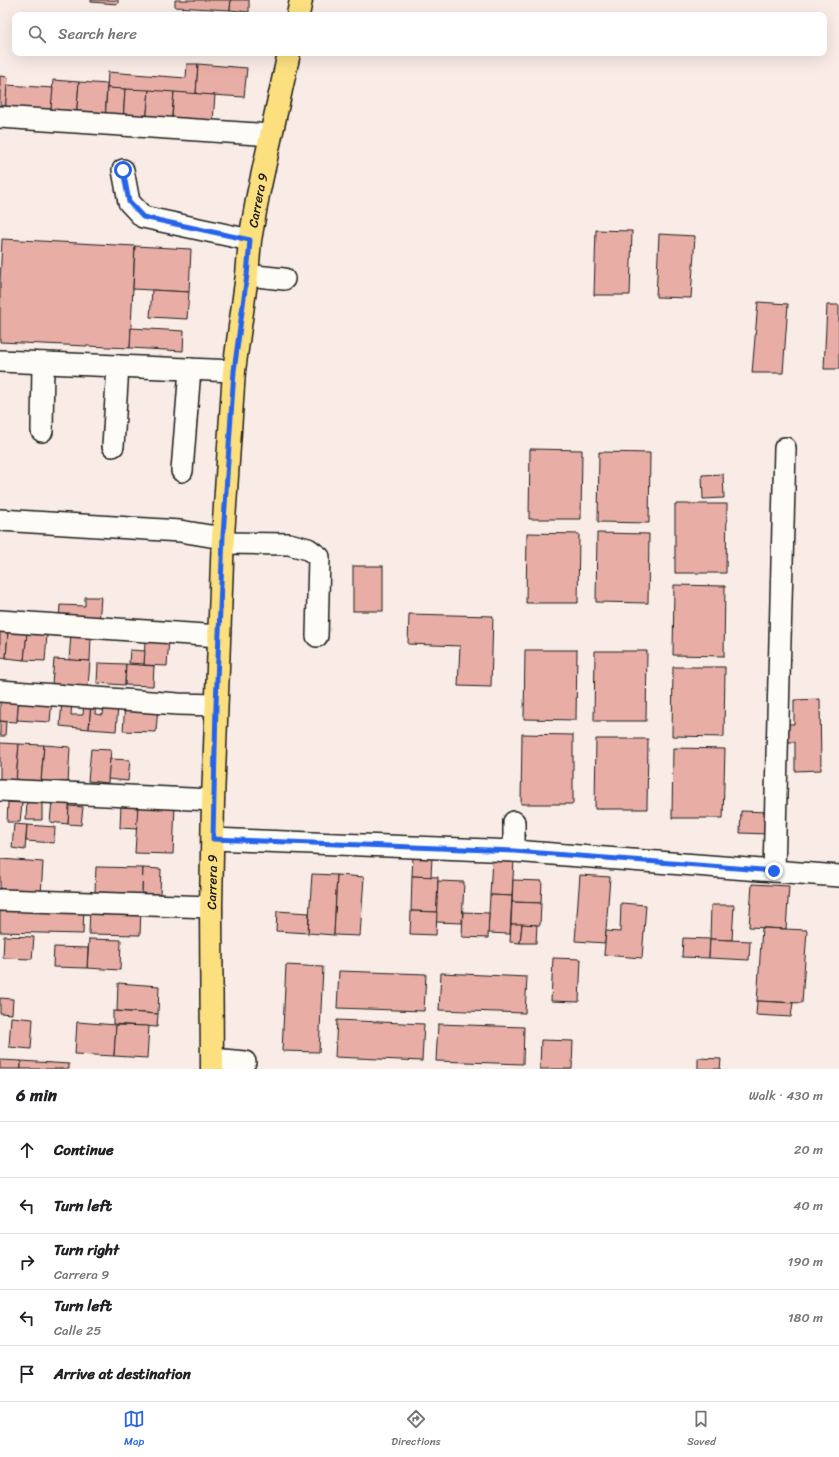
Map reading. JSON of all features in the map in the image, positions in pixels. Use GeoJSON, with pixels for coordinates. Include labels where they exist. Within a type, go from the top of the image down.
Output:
{"type":"FeatureCollection","features":[{"type":"Feature","properties":{"kind":"main road"},"geometry":{"type":"LineString","coordinates":[[299,12],[301,0]]}},
{"type":"Feature","properties":{"kind":"main road","name":"Carrera 9"},"geometry":{"type":"LineString","coordinates":[[212,1064],[211,907],[216,705],[223,539],[234,371],[247,275],[250,240],[258,195],[288,56]]}},
{"type":"Feature","properties":{"kind":"street"},"geometry":{"type":"LineString","coordinates":[[0,117],[271,135]]}},
{"type":"Feature","properties":{"kind":"street"},"geometry":{"type":"LineString","coordinates":[[123,170],[129,202],[143,217],[250,240]]}},
{"type":"Feature","properties":{"kind":"street"},"geometry":{"type":"LineString","coordinates":[[247,275],[284,279]]}},
{"type":"Feature","properties":{"kind":"street"},"geometry":{"type":"LineString","coordinates":[[0,361],[182,370],[197,369],[234,371]]}},
{"type":"Feature","properties":{"kind":"street"},"geometry":{"type":"LineString","coordinates":[[42,431],[43,363]]}},
{"type":"Feature","properties":{"kind":"street"},"geometry":{"type":"LineString","coordinates":[[113,446],[118,366]]}},
{"type":"Feature","properties":{"kind":"street"},"geometry":{"type":"LineString","coordinates":[[182,471],[197,369]]}},
{"type":"Feature","properties":{"kind":"street"},"geometry":{"type":"LineString","coordinates":[[774,871],[785,448]]}},
{"type":"Feature","properties":{"kind":"street"},"geometry":{"type":"LineString","coordinates":[[0,520],[180,531],[223,539],[289,544],[308,548],[319,558],[317,636]]}},
{"type":"Feature","properties":{"kind":"street"},"geometry":{"type":"LineString","coordinates":[[0,621],[219,636]]}},
{"type":"Feature","properties":{"kind":"street"},"geometry":{"type":"LineString","coordinates":[[0,691],[216,705]]}},
{"type":"Feature","properties":{"kind":"street"},"geometry":{"type":"LineString","coordinates":[[0,790],[213,800]]}},
{"type":"Feature","properties":{"kind":"street"},"geometry":{"type":"LineString","coordinates":[[514,822],[514,851]]}},
{"type":"Feature","properties":{"kind":"street"},"geometry":{"type":"LineString","coordinates":[[213,839],[514,851],[839,876]]}},
{"type":"Feature","properties":{"kind":"street"},"geometry":{"type":"LineString","coordinates":[[0,900],[211,907]]}},
{"type":"Feature","properties":{"kind":"street"},"geometry":{"type":"LineString","coordinates":[[212,1064],[245,1062]]}},
{"type":"Feature","properties":{"kind":"building"},"geometry":{"type":"Polygon","coordinates":[[[91,0],[118,0],[118,4],[91,2],[91,0]]]}},
{"type":"Feature","properties":{"kind":"building"},"geometry":{"type":"Polygon","coordinates":[[[175,0],[231,0],[230,10],[175,7],[175,0]]]}},
{"type":"Feature","properties":{"kind":"building"},"geometry":{"type":"Polygon","coordinates":[[[231,0],[249,0],[249,12],[230,10],[231,0]]]}},
{"type":"Feature","properties":{"kind":"building"},"geometry":{"type":"Polygon","coordinates":[[[187,64],[198,64],[196,94],[107,88],[108,72],[186,78],[187,64]]]}},
{"type":"Feature","properties":{"kind":"building"},"geometry":{"type":"Polygon","coordinates":[[[198,64],[247,68],[244,97],[196,94],[198,64]]]}},
{"type":"Feature","properties":{"kind":"building"},"geometry":{"type":"Polygon","coordinates":[[[0,76],[8,77],[5,115],[0,114],[0,76]]]}},
{"type":"Feature","properties":{"kind":"building"},"geometry":{"type":"Polygon","coordinates":[[[53,80],[79,82],[76,120],[50,118],[53,80]]]}},
{"type":"Feature","properties":{"kind":"building"},"geometry":{"type":"Polygon","coordinates":[[[79,82],[107,84],[105,122],[76,120],[79,82]]]}},
{"type":"Feature","properties":{"kind":"building"},"geometry":{"type":"Polygon","coordinates":[[[7,85],[53,88],[50,118],[5,115],[7,85]]]}},
{"type":"Feature","properties":{"kind":"building"},"geometry":{"type":"Polygon","coordinates":[[[107,88],[125,89],[123,123],[105,122],[107,88]]]}},
{"type":"Feature","properties":{"kind":"building"},"geometry":{"type":"Polygon","coordinates":[[[125,89],[149,90],[146,124],[123,123],[125,89]]]}},
{"type":"Feature","properties":{"kind":"building"},"geometry":{"type":"Polygon","coordinates":[[[149,90],[174,92],[171,126],[146,124],[149,90]]]}},
{"type":"Feature","properties":{"kind":"building"},"geometry":{"type":"Polygon","coordinates":[[[174,92],[215,95],[213,121],[172,118],[174,92]]]}},
{"type":"Feature","properties":{"kind":"building"},"geometry":{"type":"Polygon","coordinates":[[[596,230],[632,231],[630,295],[594,295],[596,230]]]}},
{"type":"Feature","properties":{"kind":"building"},"geometry":{"type":"Polygon","coordinates":[[[659,234],[695,236],[691,298],[656,297],[659,234]]]}},
{"type":"Feature","properties":{"kind":"building"},"geometry":{"type":"Polygon","coordinates":[[[2,239],[135,246],[130,348],[0,342],[2,239]]]}},
{"type":"Feature","properties":{"kind":"building"},"geometry":{"type":"Polygon","coordinates":[[[135,246],[191,249],[189,292],[133,289],[135,246]]]}},
{"type":"Feature","properties":{"kind":"building"},"geometry":{"type":"Polygon","coordinates":[[[152,290],[189,292],[187,319],[150,317],[152,290]]]}},
{"type":"Feature","properties":{"kind":"building"},"geometry":{"type":"Polygon","coordinates":[[[758,302],[788,304],[783,373],[752,373],[758,302]]]}},
{"type":"Feature","properties":{"kind":"building"},"geometry":{"type":"Polygon","coordinates":[[[827,305],[839,305],[839,369],[824,369],[827,305]]]}},
{"type":"Feature","properties":{"kind":"building"},"geometry":{"type":"Polygon","coordinates":[[[131,328],[184,331],[183,351],[130,348],[131,328]]]}},
{"type":"Feature","properties":{"kind":"building"},"geometry":{"type":"Polygon","coordinates":[[[530,449],[582,450],[581,519],[529,519],[530,449]]]}},
{"type":"Feature","properties":{"kind":"building"},"geometry":{"type":"Polygon","coordinates":[[[599,452],[650,453],[649,523],[598,522],[599,452]]]}},
{"type":"Feature","properties":{"kind":"building"},"geometry":{"type":"Polygon","coordinates":[[[723,474],[724,498],[703,499],[702,475],[723,474]]]}},
{"type":"Feature","properties":{"kind":"building"},"geometry":{"type":"Polygon","coordinates":[[[675,504],[727,504],[726,573],[675,573],[675,504]]]}},
{"type":"Feature","properties":{"kind":"building"},"geometry":{"type":"Polygon","coordinates":[[[527,533],[579,534],[578,603],[526,603],[527,533]]]}},
{"type":"Feature","properties":{"kind":"building"},"geometry":{"type":"Polygon","coordinates":[[[597,533],[649,534],[648,603],[596,602],[597,533]]]}},
{"type":"Feature","properties":{"kind":"building"},"geometry":{"type":"Polygon","coordinates":[[[353,566],[383,566],[383,611],[353,611],[353,566]]]}},
{"type":"Feature","properties":{"kind":"building"},"geometry":{"type":"Polygon","coordinates":[[[674,585],[725,586],[724,656],[673,655],[674,585]]]}},
{"type":"Feature","properties":{"kind":"building"},"geometry":{"type":"Polygon","coordinates":[[[85,597],[101,597],[99,623],[59,621],[60,605],[85,606],[85,597]]]}},
{"type":"Feature","properties":{"kind":"building"},"geometry":{"type":"Polygon","coordinates":[[[409,614],[493,616],[491,687],[458,686],[460,646],[408,644],[409,614]]]}},
{"type":"Feature","properties":{"kind":"building"},"geometry":{"type":"Polygon","coordinates":[[[0,631],[8,632],[6,658],[0,657],[0,631]]]}},
{"type":"Feature","properties":{"kind":"building"},"geometry":{"type":"Polygon","coordinates":[[[8,632],[27,633],[24,660],[6,658],[8,632]]]}},
{"type":"Feature","properties":{"kind":"building"},"geometry":{"type":"Polygon","coordinates":[[[27,633],[47,635],[45,661],[24,660],[27,633]]]}},
{"type":"Feature","properties":{"kind":"building"},"geometry":{"type":"Polygon","coordinates":[[[71,634],[91,636],[90,661],[69,660],[71,634]]]}},
{"type":"Feature","properties":{"kind":"building"},"geometry":{"type":"Polygon","coordinates":[[[145,638],[169,639],[167,666],[144,665],[145,638]]]}},
{"type":"Feature","properties":{"kind":"building"},"geometry":{"type":"Polygon","coordinates":[[[130,650],[145,651],[144,664],[129,663],[130,650]]]}},
{"type":"Feature","properties":{"kind":"building"},"geometry":{"type":"Polygon","coordinates":[[[525,650],[577,650],[576,720],[524,719],[525,650]]]}},
{"type":"Feature","properties":{"kind":"building"},"geometry":{"type":"Polygon","coordinates":[[[595,651],[647,651],[646,721],[594,721],[595,651]]]}},
{"type":"Feature","properties":{"kind":"building"},"geometry":{"type":"Polygon","coordinates":[[[54,659],[90,661],[88,687],[52,684],[54,659]]]}},
{"type":"Feature","properties":{"kind":"building"},"geometry":{"type":"Polygon","coordinates":[[[98,663],[126,664],[125,685],[97,683],[98,663]]]}},
{"type":"Feature","properties":{"kind":"building"},"geometry":{"type":"Polygon","coordinates":[[[126,664],[154,666],[153,686],[125,685],[126,664]]]}},
{"type":"Feature","properties":{"kind":"building"},"geometry":{"type":"Polygon","coordinates":[[[673,667],[725,667],[724,737],[672,736],[673,667]]]}},
{"type":"Feature","properties":{"kind":"building"},"geometry":{"type":"Polygon","coordinates":[[[0,696],[19,697],[17,722],[0,721],[0,696]]]}},
{"type":"Feature","properties":{"kind":"building"},"geometry":{"type":"Polygon","coordinates":[[[19,697],[52,699],[50,722],[17,720],[19,697]]]}},
{"type":"Feature","properties":{"kind":"building"},"geometry":{"type":"Polygon","coordinates":[[[820,699],[821,770],[795,771],[795,742],[785,742],[785,724],[794,724],[794,700],[820,699]]]}},
{"type":"Feature","properties":{"kind":"building"},"geometry":{"type":"Polygon","coordinates":[[[62,701],[72,702],[71,715],[83,715],[84,702],[91,703],[89,729],[60,726],[62,701]]]}},
{"type":"Feature","properties":{"kind":"building"},"geometry":{"type":"Polygon","coordinates":[[[91,703],[96,703],[95,714],[103,715],[104,705],[118,706],[116,731],[89,729],[91,703]]]}},
{"type":"Feature","properties":{"kind":"building"},"geometry":{"type":"Polygon","coordinates":[[[125,705],[158,706],[156,732],[123,731],[125,705]]]}},
{"type":"Feature","properties":{"kind":"building"},"geometry":{"type":"Polygon","coordinates":[[[0,721],[6,722],[5,736],[0,736],[0,721]]]}},
{"type":"Feature","properties":{"kind":"building"},"geometry":{"type":"Polygon","coordinates":[[[522,734],[573,735],[573,804],[521,804],[522,734]]]}},
{"type":"Feature","properties":{"kind":"building"},"geometry":{"type":"Polygon","coordinates":[[[596,739],[648,739],[647,809],[595,809],[596,739]]]}},
{"type":"Feature","properties":{"kind":"building"},"geometry":{"type":"Polygon","coordinates":[[[0,743],[19,744],[16,781],[0,780],[0,743]]]}},
{"type":"Feature","properties":{"kind":"building"},"geometry":{"type":"Polygon","coordinates":[[[19,744],[44,745],[41,782],[16,781],[19,744]]]}},
{"type":"Feature","properties":{"kind":"building"},"geometry":{"type":"Polygon","coordinates":[[[44,745],[70,747],[68,784],[41,782],[44,745]]]}},
{"type":"Feature","properties":{"kind":"building"},"geometry":{"type":"Polygon","coordinates":[[[673,748],[725,749],[723,818],[672,818],[673,748]]]}},
{"type":"Feature","properties":{"kind":"building"},"geometry":{"type":"Polygon","coordinates":[[[91,749],[111,750],[108,783],[88,781],[91,749]]]}},
{"type":"Feature","properties":{"kind":"building"},"geometry":{"type":"Polygon","coordinates":[[[110,759],[130,760],[128,781],[108,779],[110,759]]]}},
{"type":"Feature","properties":{"kind":"building"},"geometry":{"type":"Polygon","coordinates":[[[27,799],[42,799],[42,820],[26,820],[27,799]]]}},
{"type":"Feature","properties":{"kind":"building"},"geometry":{"type":"Polygon","coordinates":[[[52,800],[70,801],[68,824],[50,822],[52,800]]]}},
{"type":"Feature","properties":{"kind":"building"},"geometry":{"type":"Polygon","coordinates":[[[8,802],[22,803],[20,822],[7,822],[8,802]]]}},
{"type":"Feature","properties":{"kind":"building"},"geometry":{"type":"Polygon","coordinates":[[[121,804],[138,804],[137,829],[120,828],[121,804]]]}},
{"type":"Feature","properties":{"kind":"building"},"geometry":{"type":"Polygon","coordinates":[[[138,804],[175,805],[173,854],[135,853],[138,804]]]}},
{"type":"Feature","properties":{"kind":"building"},"geometry":{"type":"Polygon","coordinates":[[[69,806],[83,807],[81,825],[68,824],[69,806]]]}},
{"type":"Feature","properties":{"kind":"building"},"geometry":{"type":"Polygon","coordinates":[[[741,811],[769,812],[769,834],[740,833],[741,811]]]}},
{"type":"Feature","properties":{"kind":"building"},"geometry":{"type":"Polygon","coordinates":[[[14,824],[27,825],[25,850],[12,848],[14,824]]]}},
{"type":"Feature","properties":{"kind":"building"},"geometry":{"type":"Polygon","coordinates":[[[27,825],[55,827],[54,843],[26,841],[27,825]]]}},
{"type":"Feature","properties":{"kind":"building"},"geometry":{"type":"Polygon","coordinates":[[[413,857],[432,857],[431,877],[412,876],[413,857]]]}},
{"type":"Feature","properties":{"kind":"building"},"geometry":{"type":"Polygon","coordinates":[[[0,859],[43,862],[41,895],[0,893],[0,859]]]}},
{"type":"Feature","properties":{"kind":"building"},"geometry":{"type":"Polygon","coordinates":[[[492,859],[514,860],[512,896],[490,895],[492,859]]]}},
{"type":"Feature","properties":{"kind":"building"},"geometry":{"type":"Polygon","coordinates":[[[96,867],[143,868],[142,894],[95,892],[96,867]]]}},
{"type":"Feature","properties":{"kind":"building"},"geometry":{"type":"Polygon","coordinates":[[[143,868],[161,869],[160,894],[142,894],[143,868]]]}},
{"type":"Feature","properties":{"kind":"building"},"geometry":{"type":"Polygon","coordinates":[[[312,874],[337,875],[334,935],[308,933],[312,874]]]}},
{"type":"Feature","properties":{"kind":"building"},"geometry":{"type":"Polygon","coordinates":[[[337,875],[364,877],[360,936],[334,935],[337,875]]]}},
{"type":"Feature","properties":{"kind":"building"},"geometry":{"type":"Polygon","coordinates":[[[580,875],[610,877],[605,943],[575,941],[580,875]]]}},
{"type":"Feature","properties":{"kind":"building"},"geometry":{"type":"Polygon","coordinates":[[[412,876],[438,877],[437,912],[411,911],[412,876]]]}},
{"type":"Feature","properties":{"kind":"building"},"geometry":{"type":"Polygon","coordinates":[[[513,880],[542,881],[541,903],[512,902],[513,880]]]}},
{"type":"Feature","properties":{"kind":"building"},"geometry":{"type":"Polygon","coordinates":[[[438,881],[464,882],[462,923],[436,922],[438,881]]]}},
{"type":"Feature","properties":{"kind":"building"},"geometry":{"type":"Polygon","coordinates":[[[752,884],[789,886],[786,929],[749,927],[752,884]]]}},
{"type":"Feature","properties":{"kind":"building"},"geometry":{"type":"Polygon","coordinates":[[[490,895],[512,896],[510,934],[488,933],[490,895]]]}},
{"type":"Feature","properties":{"kind":"building"},"geometry":{"type":"Polygon","coordinates":[[[512,902],[541,903],[540,925],[511,924],[512,902]]]}},
{"type":"Feature","properties":{"kind":"building"},"geometry":{"type":"Polygon","coordinates":[[[0,903],[84,906],[83,934],[0,932],[0,903]]]}},
{"type":"Feature","properties":{"kind":"building"},"geometry":{"type":"Polygon","coordinates":[[[621,903],[646,905],[642,958],[604,955],[606,931],[620,932],[621,903]]]}},
{"type":"Feature","properties":{"kind":"building"},"geometry":{"type":"Polygon","coordinates":[[[711,905],[734,905],[732,940],[710,939],[711,905]]]}},
{"type":"Feature","properties":{"kind":"building"},"geometry":{"type":"Polygon","coordinates":[[[90,907],[141,908],[140,935],[89,934],[90,907]]]}},
{"type":"Feature","properties":{"kind":"building"},"geometry":{"type":"Polygon","coordinates":[[[277,911],[309,913],[308,933],[276,931],[277,911]]]}},
{"type":"Feature","properties":{"kind":"building"},"geometry":{"type":"Polygon","coordinates":[[[411,911],[437,912],[436,935],[410,934],[411,911]]]}},
{"type":"Feature","properties":{"kind":"building"},"geometry":{"type":"Polygon","coordinates":[[[463,912],[489,913],[488,938],[462,937],[463,912]]]}},
{"type":"Feature","properties":{"kind":"building"},"geometry":{"type":"Polygon","coordinates":[[[511,924],[522,924],[520,943],[510,942],[511,924]]]}},
{"type":"Feature","properties":{"kind":"building"},"geometry":{"type":"Polygon","coordinates":[[[522,924],[537,925],[536,943],[520,943],[522,924]]]}},
{"type":"Feature","properties":{"kind":"building"},"geometry":{"type":"Polygon","coordinates":[[[762,928],[807,930],[802,1003],[757,1001],[762,928]]]}},
{"type":"Feature","properties":{"kind":"building"},"geometry":{"type":"Polygon","coordinates":[[[4,936],[34,937],[32,959],[3,958],[4,936]]]}},
{"type":"Feature","properties":{"kind":"building"},"geometry":{"type":"Polygon","coordinates":[[[683,938],[710,939],[709,958],[682,957],[683,938]]]}},
{"type":"Feature","properties":{"kind":"building"},"geometry":{"type":"Polygon","coordinates":[[[89,939],[121,940],[120,970],[87,968],[89,939]]]}},
{"type":"Feature","properties":{"kind":"building"},"geometry":{"type":"Polygon","coordinates":[[[710,939],[750,941],[749,960],[709,958],[710,939]]]}},
{"type":"Feature","properties":{"kind":"building"},"geometry":{"type":"Polygon","coordinates":[[[54,947],[88,948],[87,968],[53,967],[54,947]]]}},
{"type":"Feature","properties":{"kind":"building"},"geometry":{"type":"Polygon","coordinates":[[[553,958],[581,959],[579,1002],[551,1001],[553,958]]]}},
{"type":"Feature","properties":{"kind":"building"},"geometry":{"type":"Polygon","coordinates":[[[286,965],[323,967],[319,1052],[282,1051],[286,965]]]}},
{"type":"Feature","properties":{"kind":"building"},"geometry":{"type":"Polygon","coordinates":[[[339,971],[426,974],[424,1011],[337,1008],[339,971]]]}},
{"type":"Feature","properties":{"kind":"building"},"geometry":{"type":"Polygon","coordinates":[[[441,973],[527,977],[525,1013],[439,1010],[441,973]]]}},
{"type":"Feature","properties":{"kind":"building"},"geometry":{"type":"Polygon","coordinates":[[[118,983],[159,986],[158,1014],[117,1011],[118,983]]]}},
{"type":"Feature","properties":{"kind":"building"},"geometry":{"type":"Polygon","coordinates":[[[0,998],[13,999],[12,1014],[0,1013],[0,998]]]}},
{"type":"Feature","properties":{"kind":"building"},"geometry":{"type":"Polygon","coordinates":[[[757,1001],[793,1003],[791,1017],[756,1015],[757,1001]]]}},
{"type":"Feature","properties":{"kind":"building"},"geometry":{"type":"Polygon","coordinates":[[[113,1011],[158,1014],[157,1027],[113,1024],[113,1011]]]}},
{"type":"Feature","properties":{"kind":"building"},"geometry":{"type":"Polygon","coordinates":[[[11,1017],[33,1019],[31,1049],[9,1047],[11,1017]]]}},
{"type":"Feature","properties":{"kind":"building"},"geometry":{"type":"Polygon","coordinates":[[[337,1020],[424,1024],[422,1061],[335,1057],[337,1020]]]}},
{"type":"Feature","properties":{"kind":"building"},"geometry":{"type":"Polygon","coordinates":[[[77,1022],[116,1025],[114,1056],[75,1054],[77,1022]]]}},
{"type":"Feature","properties":{"kind":"building"},"geometry":{"type":"Polygon","coordinates":[[[438,1024],[524,1027],[523,1064],[436,1061],[438,1024]]]}},
{"type":"Feature","properties":{"kind":"building"},"geometry":{"type":"Polygon","coordinates":[[[116,1025],[149,1026],[147,1058],[114,1056],[116,1025]]]}},
{"type":"Feature","properties":{"kind":"building"},"geometry":{"type":"Polygon","coordinates":[[[541,1040],[573,1041],[572,1069],[540,1069],[541,1040]]]}},
{"type":"Feature","properties":{"kind":"building"},"geometry":{"type":"Polygon","coordinates":[[[698,1058],[721,1059],[720,1069],[698,1069],[698,1058]]]}},
{"type":"Feature","properties":{"kind":"building"},"geometry":{"type":"Polygon","coordinates":[[[0,1060],[21,1061],[21,1069],[0,1069],[0,1060]]]}},
{"type":"Feature","properties":{"kind":"building"},"geometry":{"type":"Polygon","coordinates":[[[21,1061],[69,1064],[69,1069],[21,1069],[21,1061]]]}},
{"type":"Feature","properties":{"kind":"route"},"geometry":{"type":"LineString","coordinates":[[123,170],[129,202],[143,217],[250,240],[247,275],[234,371],[223,536],[216,705],[213,839],[514,851],[774,871]]}}]}
